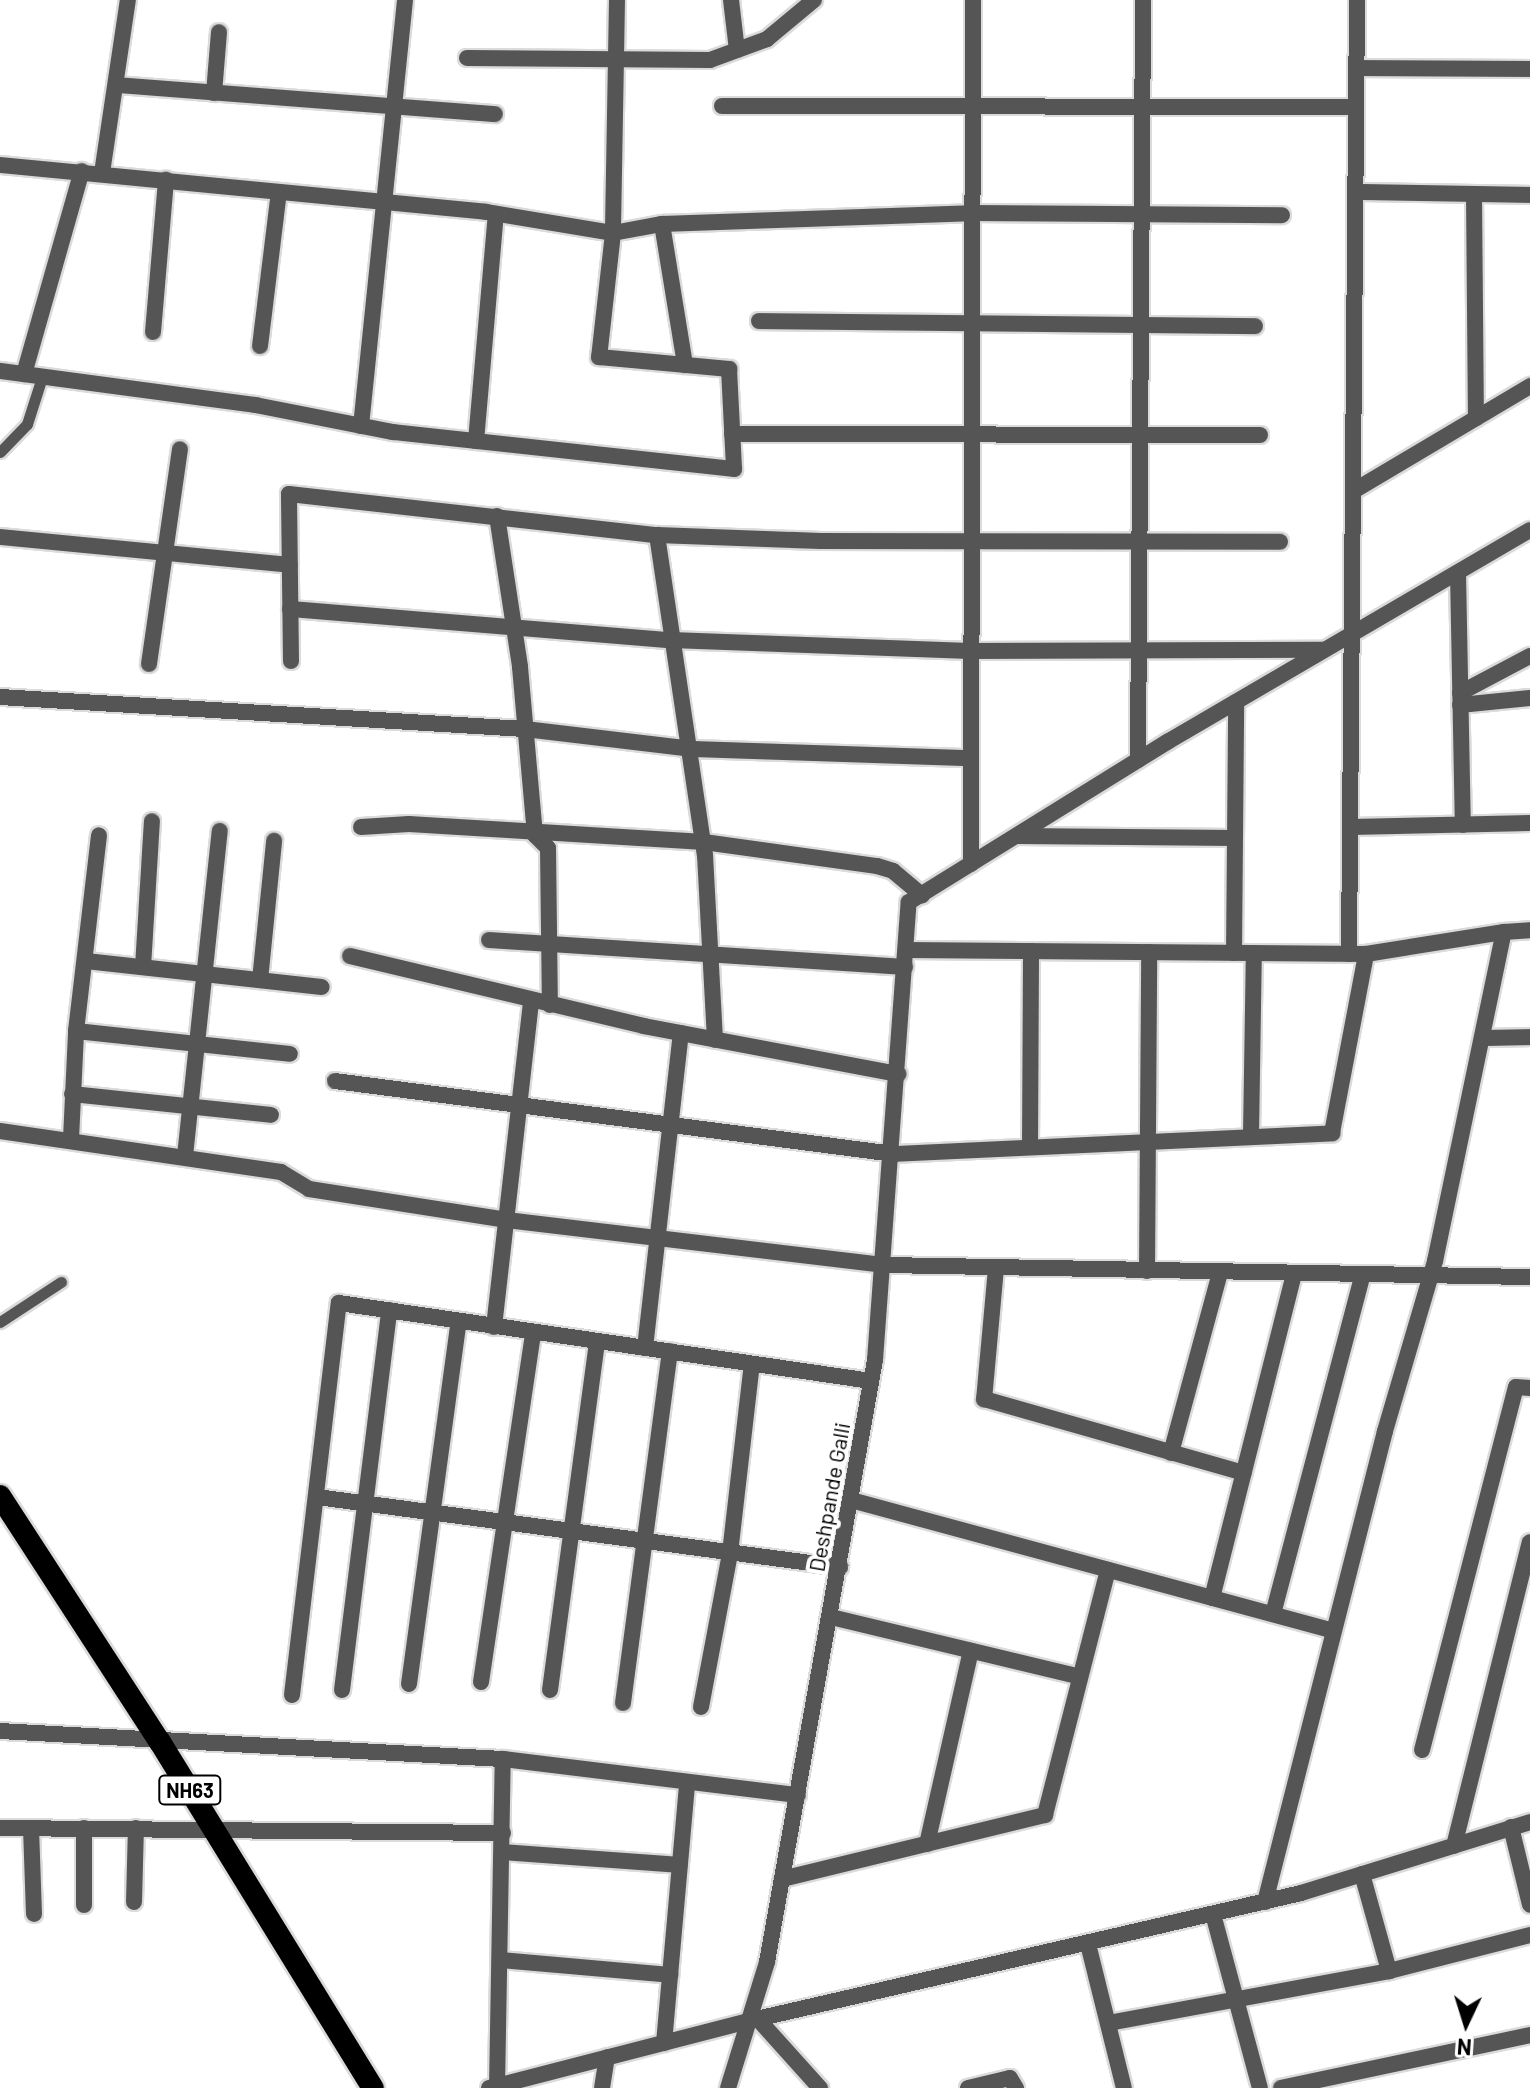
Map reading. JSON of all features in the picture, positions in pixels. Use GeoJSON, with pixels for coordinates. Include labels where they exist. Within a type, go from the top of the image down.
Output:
{"type":"FeatureCollection","features":[{"type":"Feature","properties":{"kind":"highway","name":"NH63"},"geometry":{"type":"LineString","coordinates":[[0,1496],[160,1742],[373,2088]]}},
{"type":"Feature","properties":{"kind":"street"},"geometry":{"type":"LineString","coordinates":[[102,173],[128,0]]}},
{"type":"Feature","properties":{"kind":"street"},"geometry":{"type":"LineString","coordinates":[[361,426],[405,0]]}},
{"type":"Feature","properties":{"kind":"street"},"geometry":{"type":"LineString","coordinates":[[0,371],[256,405],[361,426],[734,469],[729,369],[599,357],[613,233],[617,0]]}},
{"type":"Feature","properties":{"kind":"street"},"geometry":{"type":"LineString","coordinates":[[731,0],[737,50]]}},
{"type":"Feature","properties":{"kind":"street"},"geometry":{"type":"LineString","coordinates":[[467,58],[710,60],[767,39],[814,0]]}},
{"type":"Feature","properties":{"kind":"street"},"geometry":{"type":"LineString","coordinates":[[971,864],[970,213],[973,0]]}},
{"type":"Feature","properties":{"kind":"street"},"geometry":{"type":"LineString","coordinates":[[1138,760],[1136,649],[1143,0]]}},
{"type":"Feature","properties":{"kind":"street"},"geometry":{"type":"LineString","coordinates":[[335,1081],[894,1154],[1332,1133],[1357,954],[1351,827],[1355,633],[1357,0]]}},
{"type":"Feature","properties":{"kind":"street"},"geometry":{"type":"LineString","coordinates":[[214,93],[219,32]]}},
{"type":"Feature","properties":{"kind":"street"},"geometry":{"type":"LineString","coordinates":[[1356,68],[1530,69]]}},
{"type":"Feature","properties":{"kind":"street"},"geometry":{"type":"LineString","coordinates":[[117,85],[495,114]]}},
{"type":"Feature","properties":{"kind":"street"},"geometry":{"type":"LineString","coordinates":[[722,106],[972,103],[1142,108],[1356,107]]}},
{"type":"Feature","properties":{"kind":"street"},"geometry":{"type":"LineString","coordinates":[[0,165],[496,214],[613,233],[662,224],[970,213],[1282,215]]}},
{"type":"Feature","properties":{"kind":"street"},"geometry":{"type":"LineString","coordinates":[[33,376],[82,171]]}},
{"type":"Feature","properties":{"kind":"street"},"geometry":{"type":"LineString","coordinates":[[153,332],[166,180]]}},
{"type":"Feature","properties":{"kind":"street"},"geometry":{"type":"LineString","coordinates":[[260,346],[279,192]]}},
{"type":"Feature","properties":{"kind":"street"},"geometry":{"type":"LineString","coordinates":[[1356,192],[1530,195]]}},
{"type":"Feature","properties":{"kind":"street"},"geometry":{"type":"LineString","coordinates":[[1474,195],[1476,418]]}},
{"type":"Feature","properties":{"kind":"street"},"geometry":{"type":"LineString","coordinates":[[476,441],[496,214]]}},
{"type":"Feature","properties":{"kind":"street"},"geometry":{"type":"LineString","coordinates":[[662,224],[685,365]]}},
{"type":"Feature","properties":{"kind":"street"},"geometry":{"type":"LineString","coordinates":[[759,321],[970,319],[1255,326]]}},
{"type":"Feature","properties":{"kind":"street"},"geometry":{"type":"LineString","coordinates":[[1355,490],[1530,386]]}},
{"type":"Feature","properties":{"kind":"street"},"geometry":{"type":"LineString","coordinates":[[732,434],[1260,435]]}},
{"type":"Feature","properties":{"kind":"street"},"geometry":{"type":"LineString","coordinates":[[149,664],[180,449]]}},
{"type":"Feature","properties":{"kind":"street"},"geometry":{"type":"LineString","coordinates":[[291,661],[289,494],[657,535],[1280,542]]}},
{"type":"Feature","properties":{"kind":"street"},"geometry":{"type":"LineString","coordinates":[[497,516],[514,627],[535,835],[548,848],[550,1005]]}},
{"type":"Feature","properties":{"kind":"street"},"geometry":{"type":"LineString","coordinates":[[361,827],[409,824],[535,835],[704,842],[877,866],[893,871],[916,898],[1138,760],[1530,530]]}},
{"type":"Feature","properties":{"kind":"street"},"geometry":{"type":"LineString","coordinates":[[657,535],[671,640],[693,749],[704,842],[715,1040]]}},
{"type":"Feature","properties":{"kind":"street"},"geometry":{"type":"LineString","coordinates":[[0,537],[290,565]]}},
{"type":"Feature","properties":{"kind":"street"},"geometry":{"type":"LineString","coordinates":[[1458,573],[1463,825]]}},
{"type":"Feature","properties":{"kind":"street"},"geometry":{"type":"LineString","coordinates":[[290,609],[671,640],[970,651],[1326,650]]}},
{"type":"Feature","properties":{"kind":"street"},"geometry":{"type":"LineString","coordinates":[[1460,699],[1530,656]]}},
{"type":"Feature","properties":{"kind":"street"},"geometry":{"type":"LineString","coordinates":[[0,697],[525,729],[693,749],[971,758]]}},
{"type":"Feature","properties":{"kind":"street"},"geometry":{"type":"LineString","coordinates":[[1460,699],[1530,698]]}},
{"type":"Feature","properties":{"kind":"street"},"geometry":{"type":"LineString","coordinates":[[1234,953],[1236,702]]}},
{"type":"Feature","properties":{"kind":"street"},"geometry":{"type":"LineString","coordinates":[[143,967],[152,821]]}},
{"type":"Feature","properties":{"kind":"street"},"geometry":{"type":"LineString","coordinates":[[1351,827],[1530,823]]}},
{"type":"Feature","properties":{"kind":"street"},"geometry":{"type":"LineString","coordinates":[[185,1156],[207,975],[220,831]]}},
{"type":"Feature","properties":{"kind":"street"},"geometry":{"type":"LineString","coordinates":[[71,1139],[76,1031],[99,835]]}},
{"type":"Feature","properties":{"kind":"street"},"geometry":{"type":"LineString","coordinates":[[1017,836],[1235,838]]}},
{"type":"Feature","properties":{"kind":"street"},"geometry":{"type":"LineString","coordinates":[[260,980],[274,841]]}},
{"type":"Feature","properties":{"kind":"street","name":"Deshpande Galli"},"geometry":{"type":"LineString","coordinates":[[728,2088],[753,2020],[767,1962],[871,1381],[885,1265],[906,958],[916,898]]}},
{"type":"Feature","properties":{"kind":"street"},"geometry":{"type":"LineString","coordinates":[[489,940],[711,954],[906,958],[1031,951],[1357,954],[1530,930]]}},
{"type":"Feature","properties":{"kind":"street"},"geometry":{"type":"LineString","coordinates":[[1265,1902],[1334,1631],[1430,1278],[1504,932]]}},
{"type":"Feature","properties":{"kind":"street"},"geometry":{"type":"LineString","coordinates":[[1030,1147],[1031,951]]}},
{"type":"Feature","properties":{"kind":"street"},"geometry":{"type":"LineString","coordinates":[[1147,1271],[1149,952]]}},
{"type":"Feature","properties":{"kind":"street"},"geometry":{"type":"LineString","coordinates":[[1251,1135],[1254,953]]}},
{"type":"Feature","properties":{"kind":"street"},"geometry":{"type":"LineString","coordinates":[[350,956],[550,1005],[899,1074]]}},
{"type":"Feature","properties":{"kind":"street"},"geometry":{"type":"LineString","coordinates":[[86,961],[322,987]]}},
{"type":"Feature","properties":{"kind":"street"},"geometry":{"type":"LineString","coordinates":[[494,1327],[531,1000]]}},
{"type":"Feature","properties":{"kind":"street"},"geometry":{"type":"LineString","coordinates":[[76,1031],[290,1054]]}},
{"type":"Feature","properties":{"kind":"street"},"geometry":{"type":"LineString","coordinates":[[645,1348],[681,1033]]}},
{"type":"Feature","properties":{"kind":"street"},"geometry":{"type":"LineString","coordinates":[[1482,1038],[1530,1037]]}},
{"type":"Feature","properties":{"kind":"street"},"geometry":{"type":"LineString","coordinates":[[72,1094],[271,1115]]}},
{"type":"Feature","properties":{"kind":"street"},"geometry":{"type":"LineString","coordinates":[[0,1131],[281,1172],[309,1189],[506,1220],[885,1265],[1430,1278],[1530,1277]]}},
{"type":"Feature","properties":{"kind":"street"},"geometry":{"type":"LineString","coordinates":[[996,1268],[984,1399],[1244,1473]]}},
{"type":"Feature","properties":{"kind":"street"},"geometry":{"type":"LineString","coordinates":[[1171,1453],[1220,1273]]}},
{"type":"Feature","properties":{"kind":"street"},"geometry":{"type":"LineString","coordinates":[[1212,1598],[1294,1274]]}},
{"type":"Feature","properties":{"kind":"street"},"geometry":{"type":"LineString","coordinates":[[1273,1614],[1362,1276]]}},
{"type":"Feature","properties":{"kind":"street"},"geometry":{"type":"LineString","coordinates":[[292,1695],[339,1303],[871,1381]]}},
{"type":"Feature","properties":{"kind":"street"},"geometry":{"type":"LineString","coordinates":[[342,1690],[389,1310]]}},
{"type":"Feature","properties":{"kind":"street"},"geometry":{"type":"LineString","coordinates":[[409,1684],[436,1513],[459,1321]]}},
{"type":"Feature","properties":{"kind":"street"},"geometry":{"type":"LineString","coordinates":[[481,1682],[533,1332]]}},
{"type":"Feature","properties":{"kind":"street"},"geometry":{"type":"LineString","coordinates":[[550,1690],[597,1341]]}},
{"type":"Feature","properties":{"kind":"street"},"geometry":{"type":"LineString","coordinates":[[623,1703],[670,1351]]}},
{"type":"Feature","properties":{"kind":"street"},"geometry":{"type":"LineString","coordinates":[[701,1707],[730,1553],[752,1364]]}},
{"type":"Feature","properties":{"kind":"street"},"geometry":{"type":"LineString","coordinates":[[1422,1750],[1516,1387],[1530,1388]]}},
{"type":"Feature","properties":{"kind":"street"},"geometry":{"type":"LineString","coordinates":[[317,1497],[840,1567]]}},
{"type":"Feature","properties":{"kind":"street"},"geometry":{"type":"LineString","coordinates":[[851,1500],[1334,1631]]}},
{"type":"Feature","properties":{"kind":"street"},"geometry":{"type":"LineString","coordinates":[[1454,1846],[1530,1542]]}},
{"type":"Feature","properties":{"kind":"street"},"geometry":{"type":"LineString","coordinates":[[782,1879],[1045,1815],[1108,1570]]}},
{"type":"Feature","properties":{"kind":"street"},"geometry":{"type":"LineString","coordinates":[[831,1617],[1080,1677]]}},
{"type":"Feature","properties":{"kind":"street"},"geometry":{"type":"LineString","coordinates":[[927,1844],[971,1651]]}},
{"type":"Feature","properties":{"kind":"street"},"geometry":{"type":"LineString","coordinates":[[0,1731],[503,1759],[798,1795]]}},
{"type":"Feature","properties":{"kind":"street"},"geometry":{"type":"LineString","coordinates":[[503,1759],[503,1852],[494,2087],[753,2020],[1265,1902],[1530,1822]]}},
{"type":"Feature","properties":{"kind":"street"},"geometry":{"type":"LineString","coordinates":[[664,2043],[687,1783]]}},
{"type":"Feature","properties":{"kind":"street"},"geometry":{"type":"LineString","coordinates":[[1511,1827],[1530,1905]]}},
{"type":"Feature","properties":{"kind":"street"},"geometry":{"type":"LineString","coordinates":[[0,1828],[503,1833]]}},
{"type":"Feature","properties":{"kind":"street"},"geometry":{"type":"LineString","coordinates":[[31,1828],[34,1914]]}},
{"type":"Feature","properties":{"kind":"street"},"geometry":{"type":"LineString","coordinates":[[84,1828],[84,1905]]}},
{"type":"Feature","properties":{"kind":"street"},"geometry":{"type":"LineString","coordinates":[[134,1902],[136,1828]]}},
{"type":"Feature","properties":{"kind":"street"},"geometry":{"type":"LineString","coordinates":[[503,1852],[680,1865]]}},
{"type":"Feature","properties":{"kind":"street"},"geometry":{"type":"LineString","coordinates":[[1362,1874],[1389,1971]]}},
{"type":"Feature","properties":{"kind":"street"},"geometry":{"type":"LineString","coordinates":[[1213,1914],[1239,1997],[1260,2088]]}},
{"type":"Feature","properties":{"kind":"street"},"geometry":{"type":"LineString","coordinates":[[1109,2023],[1389,1971],[1530,1935]]}},
{"type":"Feature","properties":{"kind":"street"},"geometry":{"type":"LineString","coordinates":[[1088,1944],[1124,2088]]}},
{"type":"Feature","properties":{"kind":"street"},"geometry":{"type":"LineString","coordinates":[[500,1960],[670,1975]]}},
{"type":"Feature","properties":{"kind":"street"},"geometry":{"type":"LineString","coordinates":[[753,2020],[820,2088]]}},
{"type":"Feature","properties":{"kind":"street"},"geometry":{"type":"LineString","coordinates":[[1281,2088],[1530,2035]]}},
{"type":"Feature","properties":{"kind":"street"},"geometry":{"type":"LineString","coordinates":[[602,2088],[607,2057]]}},
{"type":"Feature","properties":{"kind":"street"},"geometry":{"type":"LineString","coordinates":[[968,2088],[1010,2078],[1016,2088]]}},
{"type":"Feature","properties":{"kind":"lane"},"geometry":{"type":"LineString","coordinates":[[0,452],[27,424],[33,376]]}},
{"type":"Feature","properties":{"kind":"lane"},"geometry":{"type":"LineString","coordinates":[[0,1322],[61,1282]]}}]}
